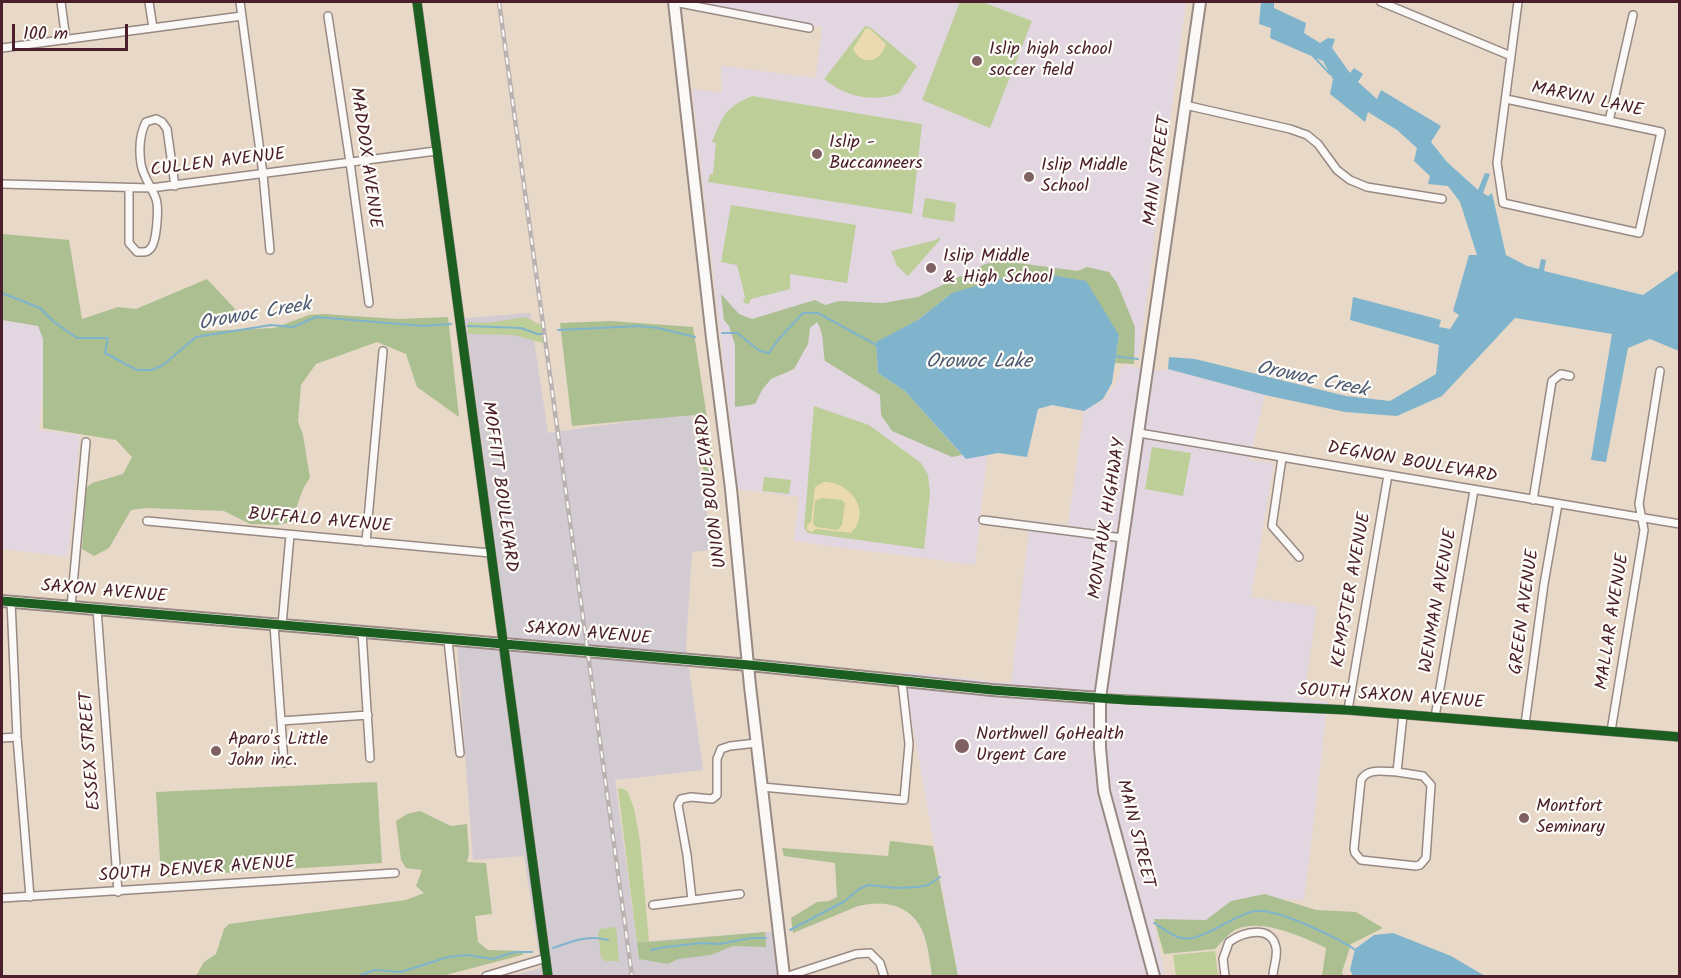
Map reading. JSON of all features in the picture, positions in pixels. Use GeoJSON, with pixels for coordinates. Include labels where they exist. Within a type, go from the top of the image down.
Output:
{"type":"FeatureCollection","features":[{"type":"Feature","properties":{"kind":"main road","name":"UNION BOULEVARD"},"geometry":{"type":"LineString","coordinates":[[674,2],[785,976]]}},
{"type":"Feature","properties":{"kind":"main road","name":"MAIN STREET"},"geometry":{"type":"LineString","coordinates":[[1152,346],[1200,2]]}},
{"type":"Feature","properties":{"kind":"main road","name":"MONTAUK HIGHWAY"},"geometry":{"type":"LineString","coordinates":[[1100,698],[1152,346]]}},
{"type":"Feature","properties":{"kind":"main road","name":"SAXON AVENUE"},"geometry":{"type":"LineString","coordinates":[[6,601],[502,643],[749,665],[902,682],[1100,698]]}},
{"type":"Feature","properties":{"kind":"main road","name":"MAIN STREET"},"geometry":{"type":"LineString","coordinates":[[1100,698],[1100,747],[1104,791],[1154,976]]}},
{"type":"Feature","properties":{"kind":"street"},"geometry":{"type":"LineString","coordinates":[[61,2],[66,40]]}},
{"type":"Feature","properties":{"kind":"street"},"geometry":{"type":"LineString","coordinates":[[149,2],[153,28]]}},
{"type":"Feature","properties":{"kind":"street"},"geometry":{"type":"LineString","coordinates":[[240,2],[263,174],[270,250]]}},
{"type":"Feature","properties":{"kind":"street","name":"MOFFITT BOULEVARD"},"geometry":{"type":"LineString","coordinates":[[417,2],[548,976]]}},
{"type":"Feature","properties":{"kind":"street"},"geometry":{"type":"LineString","coordinates":[[674,2],[809,28]]}},
{"type":"Feature","properties":{"kind":"street"},"geometry":{"type":"LineString","coordinates":[[1381,2],[1511,56]]}},
{"type":"Feature","properties":{"kind":"street"},"geometry":{"type":"LineString","coordinates":[[1506,99],[1518,2]]}},
{"type":"Feature","properties":{"kind":"street"},"geometry":{"type":"LineString","coordinates":[[1609,121],[1633,15]]}},
{"type":"Feature","properties":{"kind":"street"},"geometry":{"type":"LineString","coordinates":[[2,48],[242,16]]}},
{"type":"Feature","properties":{"kind":"street","name":"MADDOX AVENUE"},"geometry":{"type":"LineString","coordinates":[[328,16],[369,303]]}},
{"type":"Feature","properties":{"kind":"street","name":"MARVIN LANE"},"geometry":{"type":"LineString","coordinates":[[1506,99],[1661,132],[1640,232],[1503,203],[1497,163],[1506,99]]}},
{"type":"Feature","properties":{"kind":"street"},"geometry":{"type":"LineString","coordinates":[[1185,105],[1308,135],[1318,144],[1337,170],[1350,180],[1367,187],[1442,199]]}},
{"type":"Feature","properties":{"kind":"street"},"geometry":{"type":"LineString","coordinates":[[129,189],[129,243],[137,252],[147,252],[155,242],[157,200],[141,166],[140,151],[142,129],[149,120],[156,119],[162,122],[167,129],[175,186]]}},
{"type":"Feature","properties":{"kind":"street","name":"CULLEN AVENUE"},"geometry":{"type":"LineString","coordinates":[[2,184],[151,189],[436,151]]}},
{"type":"Feature","properties":{"kind":"street"},"geometry":{"type":"LineString","coordinates":[[366,542],[383,351]]}},
{"type":"Feature","properties":{"kind":"street","name":"MALLAR AVENUE"},"geometry":{"type":"LineString","coordinates":[[1611,731],[1644,530],[1640,504],[1660,371]]}},
{"type":"Feature","properties":{"kind":"street"},"geometry":{"type":"LineString","coordinates":[[1533,500],[1552,381],[1561,374],[1570,376]]}},
{"type":"Feature","properties":{"kind":"street","name":"DEGNON BOULEVARD"},"geometry":{"type":"LineString","coordinates":[[1139,433],[1680,524]]}},
{"type":"Feature","properties":{"kind":"street"},"geometry":{"type":"LineString","coordinates":[[71,607],[86,442]]}},
{"type":"Feature","properties":{"kind":"street"},"geometry":{"type":"LineString","coordinates":[[1282,458],[1272,526],[1299,557]]}},
{"type":"Feature","properties":{"kind":"street","name":"KEMPSTER AVENUE"},"geometry":{"type":"LineString","coordinates":[[1348,710],[1388,475]]}},
{"type":"Feature","properties":{"kind":"street","name":"WENMAN AVENUE"},"geometry":{"type":"LineString","coordinates":[[1435,717],[1474,490]]}},
{"type":"Feature","properties":{"kind":"street","name":"GREEN AVENUE"},"geometry":{"type":"LineString","coordinates":[[1525,724],[1544,584],[1558,504]]}},
{"type":"Feature","properties":{"kind":"street"},"geometry":{"type":"LineString","coordinates":[[983,520],[1123,538]]}},
{"type":"Feature","properties":{"kind":"street","name":"BUFFALO AVENUE"},"geometry":{"type":"LineString","coordinates":[[147,521],[490,553]]}},
{"type":"Feature","properties":{"kind":"street"},"geometry":{"type":"LineString","coordinates":[[284,763],[278,625],[290,535]]}},
{"type":"Feature","properties":{"kind":"street"},"geometry":{"type":"LineString","coordinates":[[6,601],[30,897]]}},
{"type":"Feature","properties":{"kind":"street","name":"ESSEX STREET"},"geometry":{"type":"LineString","coordinates":[[97,609],[118,892]]}},
{"type":"Feature","properties":{"kind":"street"},"geometry":{"type":"LineString","coordinates":[[362,632],[370,758]]}},
{"type":"Feature","properties":{"kind":"street"},"geometry":{"type":"LineString","coordinates":[[448,640],[460,753]]}},
{"type":"Feature","properties":{"kind":"street"},"geometry":{"type":"LineString","coordinates":[[762,787],[904,800],[909,744],[902,682]]}},
{"type":"Feature","properties":{"kind":"street","name":"SOUTH SAXON AVENUE"},"geometry":{"type":"LineString","coordinates":[[1100,698],[1348,710],[1680,737]]}},
{"type":"Feature","properties":{"kind":"street"},"geometry":{"type":"LineString","coordinates":[[281,721],[368,715]]}},
{"type":"Feature","properties":{"kind":"street"},"geometry":{"type":"LineString","coordinates":[[1397,772],[1403,716]]}},
{"type":"Feature","properties":{"kind":"street"},"geometry":{"type":"LineString","coordinates":[[2,738],[17,737]]}},
{"type":"Feature","properties":{"kind":"street"},"geometry":{"type":"LineString","coordinates":[[692,900],[678,805],[681,799],[691,797],[712,799],[717,795],[717,759],[721,749],[757,743]]}},
{"type":"Feature","properties":{"kind":"street"},"geometry":{"type":"LineString","coordinates":[[1373,771],[1397,772],[1423,776],[1431,784],[1427,853],[1420,865],[1365,862],[1355,853],[1360,780],[1363,775],[1373,771]]}},
{"type":"Feature","properties":{"kind":"street","name":"SOUTH DENVER AVENUE"},"geometry":{"type":"LineString","coordinates":[[2,898],[395,873]]}},
{"type":"Feature","properties":{"kind":"street"},"geometry":{"type":"LineString","coordinates":[[653,905],[740,894]]}},
{"type":"Feature","properties":{"kind":"street"},"geometry":{"type":"LineString","coordinates":[[1225,976],[1223,959],[1229,942],[1245,934],[1262,932],[1272,937],[1276,946],[1274,976]]}},
{"type":"Feature","properties":{"kind":"street"},"geometry":{"type":"LineString","coordinates":[[785,976],[856,954],[870,953],[880,963],[884,976]]}},
{"type":"Feature","properties":{"kind":"street"},"geometry":{"type":"LineString","coordinates":[[486,976],[546,958]]}},
{"type":"Feature","properties":{"kind":"shaded area"},"geometry":{"type":"Polygon","coordinates":[[[695,2],[1186,2],[1139,357],[1116,355],[1112,383],[1103,399],[1090,407],[1104,400],[1115,384],[1123,365],[1157,371],[1168,369],[1265,395],[1249,460],[1274,463],[1251,597],[1317,607],[1304,698],[1328,701],[1304,900],[1255,897],[1218,924],[1154,923],[1165,976],[958,976],[903,672],[1011,683],[1030,520],[1068,525],[1084,411],[1052,405],[1038,409],[1027,457],[998,453],[987,455],[975,565],[794,541],[799,497],[738,489],[692,89],[722,93],[721,66],[816,78],[822,27],[695,2]]]}},
{"type":"Feature","properties":{"kind":"shaded area"},"geometry":{"type":"Polygon","coordinates":[[[530,313],[548,433],[691,413],[713,550],[692,552],[686,646],[703,770],[615,780],[637,942],[778,931],[784,976],[512,976],[541,968],[524,856],[473,860],[457,644],[509,650],[465,318],[530,313]]]}},
{"type":"Feature","properties":{"kind":"shaded area"},"geometry":{"type":"Polygon","coordinates":[[[2,314],[49,319],[39,430],[80,435],[68,557],[2,549],[2,314]]]}},
{"type":"Feature","properties":{"kind":"green space","name":"Islip high school soccer field"},"geometry":{"type":"Polygon","coordinates":[[[960,2],[982,2],[1032,21],[990,128],[922,100],[960,2]]]}},
{"type":"Feature","properties":{"kind":"green space"},"geometry":{"type":"Polygon","coordinates":[[[865,26],[870,27],[917,66],[899,93],[870,98],[850,94],[824,79],[865,26]]]}},
{"type":"Feature","properties":{"kind":"green space"},"geometry":{"type":"Polygon","coordinates":[[[752,96],[922,124],[912,214],[708,182],[710,174],[713,174],[716,143],[712,142],[722,119],[735,105],[752,96]]]}},
{"type":"Feature","properties":{"kind":"green space"},"geometry":{"type":"Polygon","coordinates":[[[925,198],[956,203],[954,222],[922,217],[925,198]]]}},
{"type":"Feature","properties":{"kind":"green space"},"geometry":{"type":"Polygon","coordinates":[[[731,205],[856,225],[847,283],[790,274],[790,289],[751,299],[749,304],[744,303],[745,297],[737,265],[721,262],[731,205]]]}},
{"type":"Feature","properties":{"kind":"green space"},"geometry":{"type":"Polygon","coordinates":[[[2,234],[69,240],[82,319],[118,307],[136,309],[207,279],[236,310],[206,318],[205,331],[274,328],[309,315],[324,314],[398,319],[448,317],[459,417],[417,387],[406,354],[377,342],[316,364],[301,385],[298,421],[303,435],[310,478],[301,493],[291,522],[278,525],[250,524],[224,511],[147,508],[131,510],[109,548],[94,556],[82,549],[86,488],[92,483],[123,474],[132,457],[116,440],[43,428],[43,339],[38,326],[2,320],[2,234]]]}},
{"type":"Feature","properties":{"kind":"green space"},"geometry":{"type":"Polygon","coordinates":[[[939,237],[940,240],[908,276],[897,266],[891,251],[936,240],[939,237]]]}},
{"type":"Feature","properties":{"kind":"green space"},"geometry":{"type":"Polygon","coordinates":[[[1003,261],[1078,271],[1087,267],[1109,272],[1117,283],[1135,327],[1134,364],[1115,363],[1119,335],[952,293],[918,320],[876,343],[878,373],[905,391],[962,455],[952,457],[892,431],[881,415],[880,395],[825,361],[822,336],[817,322],[810,328],[808,344],[794,369],[771,379],[755,404],[735,407],[735,345],[729,326],[724,320],[721,294],[739,314],[752,319],[815,300],[825,305],[839,301],[883,303],[918,297],[985,264],[1003,261]]]}},
{"type":"Feature","properties":{"kind":"green space"},"geometry":{"type":"Polygon","coordinates":[[[525,317],[541,325],[543,343],[513,335],[468,334],[468,322],[488,323],[525,317]]]}},
{"type":"Feature","properties":{"kind":"green space"},"geometry":{"type":"Polygon","coordinates":[[[611,321],[693,327],[715,470],[707,490],[694,415],[572,426],[560,323],[611,321]]]}},
{"type":"Feature","properties":{"kind":"green space"},"geometry":{"type":"Polygon","coordinates":[[[814,406],[869,425],[921,463],[928,475],[930,493],[924,549],[808,533],[804,528],[814,406]]]}},
{"type":"Feature","properties":{"kind":"green space"},"geometry":{"type":"Polygon","coordinates":[[[1152,447],[1191,453],[1183,496],[1145,489],[1152,447]]]}},
{"type":"Feature","properties":{"kind":"green space"},"geometry":{"type":"Polygon","coordinates":[[[764,477],[791,480],[789,494],[762,491],[764,477]]]}},
{"type":"Feature","properties":{"kind":"green space"},"geometry":{"type":"Polygon","coordinates":[[[377,782],[382,863],[161,877],[156,792],[377,782]]]}},
{"type":"Feature","properties":{"kind":"green space"},"geometry":{"type":"Polygon","coordinates":[[[618,789],[627,791],[634,808],[640,841],[649,942],[637,943],[618,789]]]}},
{"type":"Feature","properties":{"kind":"green space"},"geometry":{"type":"Polygon","coordinates":[[[420,811],[451,826],[467,824],[469,854],[467,862],[486,863],[492,914],[475,916],[478,942],[488,950],[525,951],[522,955],[442,976],[196,976],[204,962],[216,954],[224,929],[229,924],[406,900],[424,893],[416,886],[422,870],[406,868],[401,860],[396,821],[407,814],[420,811]]]}},
{"type":"Feature","properties":{"kind":"green space"},"geometry":{"type":"Polygon","coordinates":[[[890,841],[933,846],[958,976],[932,976],[925,937],[921,928],[909,913],[895,906],[869,904],[858,906],[793,933],[791,918],[817,902],[829,901],[837,897],[835,863],[784,856],[782,848],[888,856],[890,841]]]}},
{"type":"Feature","properties":{"kind":"green space"},"geometry":{"type":"Polygon","coordinates":[[[1265,894],[1316,910],[1356,912],[1383,928],[1351,944],[1342,972],[1343,976],[1322,976],[1326,948],[1294,934],[1269,927],[1245,927],[1235,930],[1215,949],[1164,954],[1154,919],[1206,920],[1231,901],[1265,894]]]}},
{"type":"Feature","properties":{"kind":"green space"},"geometry":{"type":"Polygon","coordinates":[[[616,927],[619,961],[606,961],[601,958],[598,933],[600,929],[616,927]]]}},
{"type":"Feature","properties":{"kind":"green space"},"geometry":{"type":"Polygon","coordinates":[[[765,932],[766,947],[733,946],[711,955],[678,959],[668,964],[639,959],[637,943],[765,932]]]}},
{"type":"Feature","properties":{"kind":"green space"},"geometry":{"type":"Polygon","coordinates":[[[1215,951],[1218,976],[1176,976],[1173,955],[1215,951]]]}},
{"type":"Feature","properties":{"kind":"sand"},"geometry":{"type":"Polygon","coordinates":[[[866,28],[886,44],[880,55],[871,60],[861,58],[853,49],[866,28]]]}},
{"type":"Feature","properties":{"kind":"sand"},"geometry":{"type":"Polygon","coordinates":[[[824,482],[834,483],[850,492],[856,499],[860,516],[851,533],[807,530],[807,525],[811,522],[815,487],[824,482]],[[822,498],[815,501],[813,523],[816,527],[838,530],[842,525],[845,504],[842,500],[822,498]]]}},
{"type":"Feature","properties":{"kind":"water"},"geometry":{"type":"Polygon","coordinates":[[[1261,2],[1274,2],[1274,8],[1306,23],[1304,33],[1320,43],[1328,38],[1335,39],[1332,48],[1350,73],[1354,68],[1363,74],[1358,82],[1377,99],[1381,90],[1441,126],[1431,142],[1447,162],[1478,190],[1485,173],[1490,174],[1483,193],[1488,196],[1492,193],[1506,255],[1527,266],[1539,269],[1541,259],[1546,260],[1544,271],[1643,295],[1679,270],[1679,351],[1650,339],[1628,348],[1606,462],[1591,460],[1612,334],[1515,318],[1442,396],[1397,416],[1345,412],[1265,395],[1168,369],[1169,357],[1195,359],[1346,396],[1390,401],[1436,374],[1439,345],[1350,320],[1353,297],[1441,320],[1439,327],[1450,329],[1459,315],[1453,311],[1469,255],[1477,255],[1460,202],[1448,186],[1428,184],[1430,176],[1414,161],[1417,148],[1397,130],[1368,112],[1365,122],[1330,94],[1333,79],[1323,61],[1270,38],[1271,28],[1259,24],[1261,2]]]}},
{"type":"Feature","properties":{"kind":"water","name":"Orowoc Lake"},"geometry":{"type":"Polygon","coordinates":[[[1027,271],[1086,281],[1119,335],[1112,383],[1103,399],[1084,411],[1052,405],[1038,409],[1027,457],[998,453],[966,459],[905,391],[878,373],[876,342],[918,320],[952,293],[1027,271]]]}},
{"type":"Feature","properties":{"kind":"water"},"geometry":{"type":"Polygon","coordinates":[[[1393,933],[1451,956],[1485,976],[1353,976],[1350,970],[1355,949],[1374,935],[1393,933]]]}},
{"type":"Feature","properties":{"kind":"waterway"},"geometry":{"type":"LineString","coordinates":[[1313,56],[1330,74]]}},
{"type":"Feature","properties":{"kind":"waterway","name":"Orowoc Creek"},"geometry":{"type":"LineString","coordinates":[[2,293],[40,308],[54,322],[77,338],[108,338],[105,353],[137,370],[152,370],[163,365],[196,337],[271,325],[293,327],[316,317],[423,326],[451,324]]}},
{"type":"Feature","properties":{"kind":"waterway","name":"Orowoc Creek"},"geometry":{"type":"LineString","coordinates":[[722,333],[737,333],[760,351],[769,353],[803,313],[818,313],[878,346]]}},
{"type":"Feature","properties":{"kind":"waterway","name":"Orowoc Creek"},"geometry":{"type":"LineString","coordinates":[[468,326],[521,328],[543,334]]}},
{"type":"Feature","properties":{"kind":"waterway","name":"Orowoc Creek"},"geometry":{"type":"LineString","coordinates":[[558,330],[639,326],[695,337]]}},
{"type":"Feature","properties":{"kind":"waterway","name":"Orowoc Creek"},"geometry":{"type":"LineString","coordinates":[[1114,356],[1138,359]]}},
{"type":"Feature","properties":{"kind":"waterway"},"geometry":{"type":"LineString","coordinates":[[790,930],[845,901],[859,889],[868,885],[896,888],[918,887],[928,885],[940,877]]}},
{"type":"Feature","properties":{"kind":"waterway"},"geometry":{"type":"LineString","coordinates":[[1154,923],[1175,936],[1186,939],[1206,934],[1246,913],[1265,911],[1307,925],[1357,951]]}},
{"type":"Feature","properties":{"kind":"waterway"},"geometry":{"type":"LineString","coordinates":[[553,948],[587,938],[608,940]]}},
{"type":"Feature","properties":{"kind":"waterway"},"geometry":{"type":"LineString","coordinates":[[651,950],[766,938]]}},
{"type":"Feature","properties":{"kind":"waterway"},"geometry":{"type":"LineString","coordinates":[[359,976],[374,970],[401,972],[448,957],[467,955],[492,959],[515,952],[532,952]]}},
{"type":"Feature","properties":{"kind":"railway"},"geometry":{"type":"LineString","coordinates":[[499,2],[632,976]]}},
{"type":"Feature","properties":{"kind":"cycle path"},"geometry":{"type":"LineString","coordinates":[[417,2],[548,976]]}},
{"type":"Feature","properties":{"kind":"cycle path"},"geometry":{"type":"LineString","coordinates":[[2,601],[749,665],[992,690],[1126,700],[1348,710],[1680,737]]}},
{"type":"Feature","properties":{"kind":"place","name":"Islip high school soccer field"},"geometry":{"type":"Point","coordinates":[977,61]}},
{"type":"Feature","properties":{"kind":"place","name":"Islip - Buccanneers"},"geometry":{"type":"Point","coordinates":[817,154]}},
{"type":"Feature","properties":{"kind":"place","name":"Islip Middle School"},"geometry":{"type":"Point","coordinates":[1029,177]}},
{"type":"Feature","properties":{"kind":"place","name":"Islip Middle & High School"},"geometry":{"type":"Point","coordinates":[931,268]}},
{"type":"Feature","properties":{"kind":"place","name":"Northwell GoHealth Urgent Care"},"geometry":{"type":"Point","coordinates":[962,746]}},
{"type":"Feature","properties":{"kind":"place","name":"Aparo's Little John inc."},"geometry":{"type":"Point","coordinates":[216,751]}},
{"type":"Feature","properties":{"kind":"place","name":"Montfort Seminary"},"geometry":{"type":"Point","coordinates":[1524,818]}}]}
